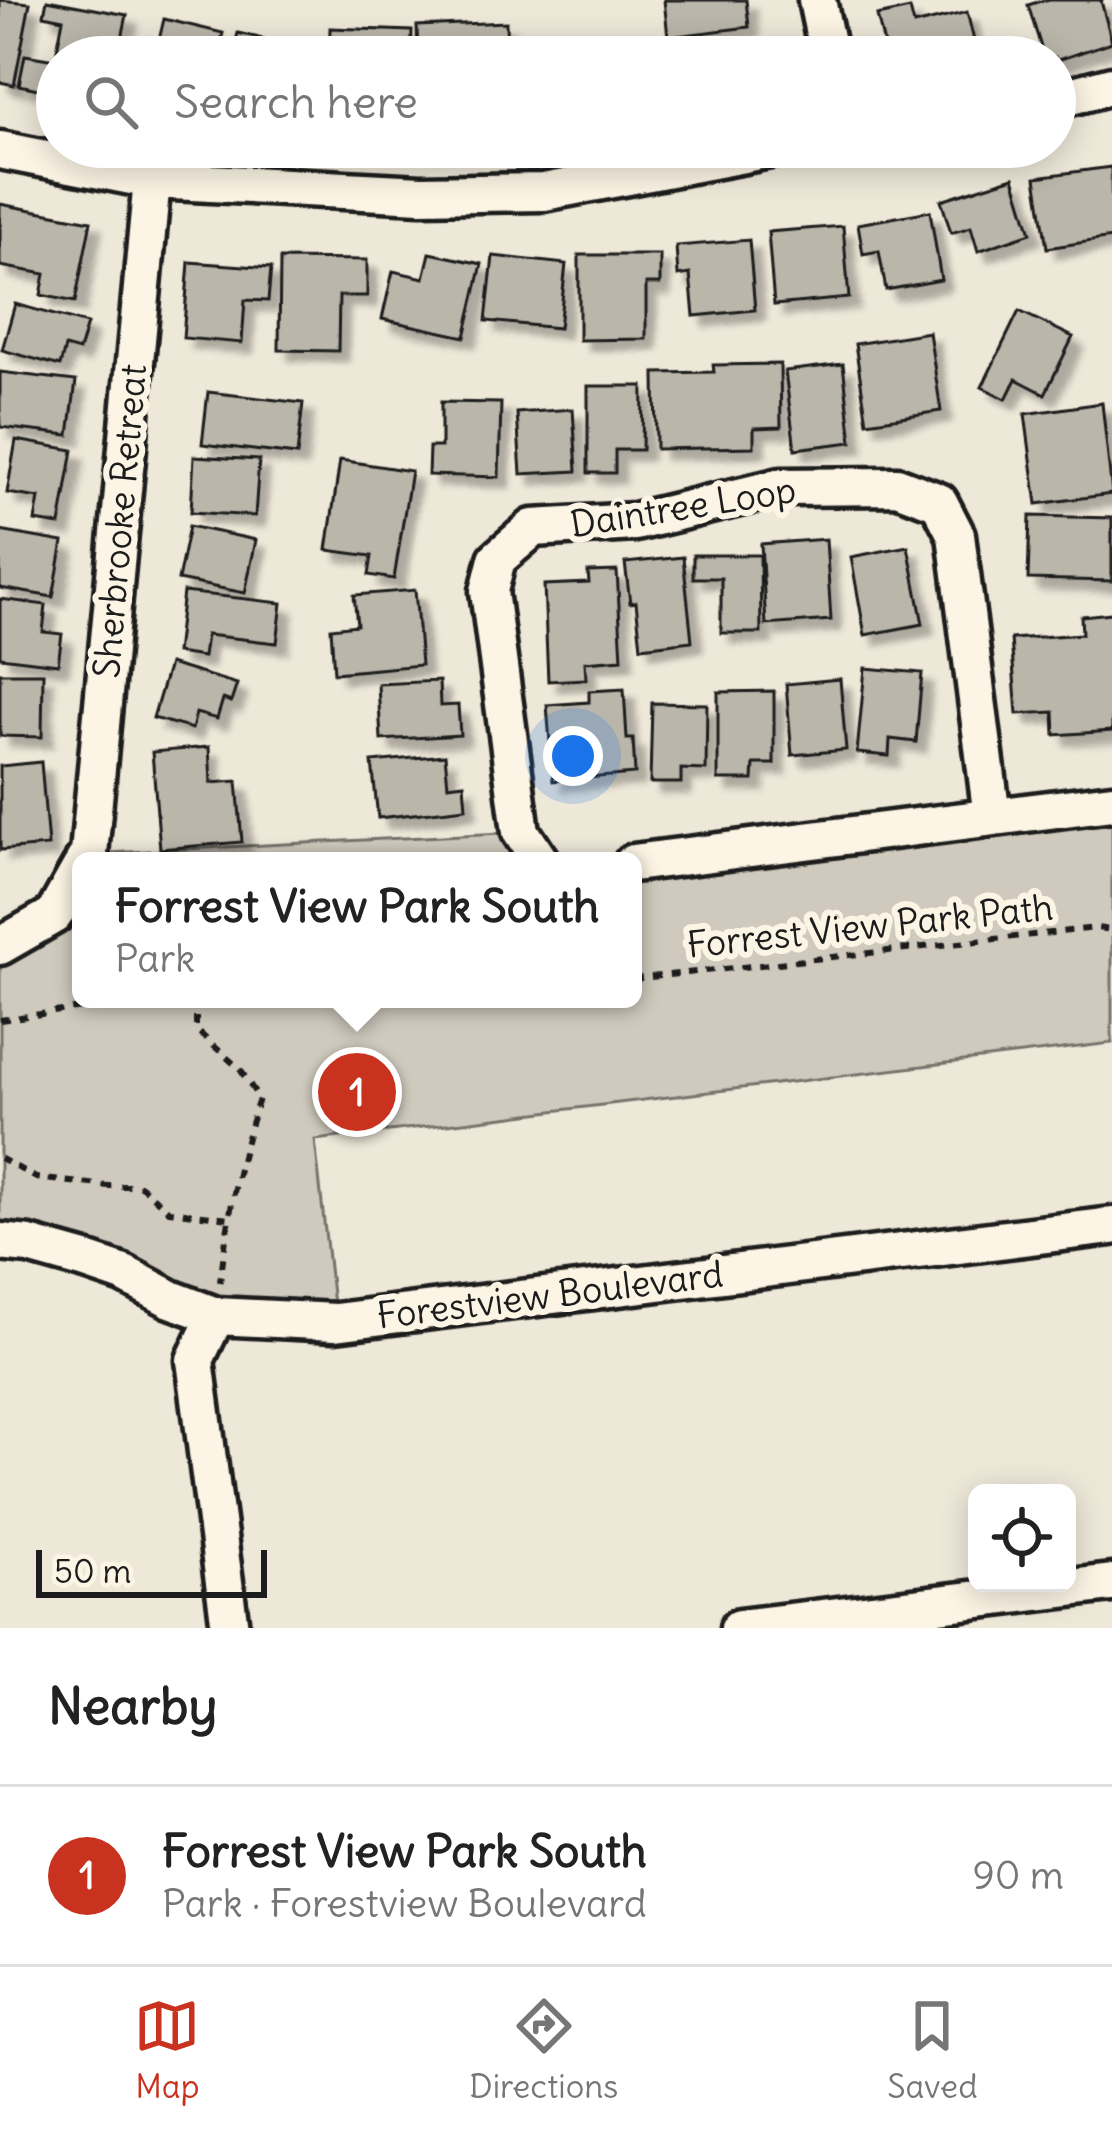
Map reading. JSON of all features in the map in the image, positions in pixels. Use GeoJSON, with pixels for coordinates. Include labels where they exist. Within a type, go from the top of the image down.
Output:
{"type":"FeatureCollection","features":[{"type":"Feature","properties":{"kind":"street"},"geometry":{"type":"LineString","coordinates":[[817,0],[825,36]]}},
{"type":"Feature","properties":{"kind":"street"},"geometry":{"type":"LineString","coordinates":[[1076,94],[1112,85]]}},
{"type":"Feature","properties":{"kind":"street"},"geometry":{"type":"LineString","coordinates":[[0,150],[36,157]]}},
{"type":"Feature","properties":{"kind":"street"},"geometry":{"type":"LineString","coordinates":[[91,168],[152,180],[421,194],[544,193],[673,168]]}},
{"type":"Feature","properties":{"kind":"street","name":"Sherbrooke Retreat"},"geometry":{"type":"LineString","coordinates":[[88,852],[152,180]]}},
{"type":"Feature","properties":{"kind":"street","name":"Daintree Loop"},"geometry":{"type":"LineString","coordinates":[[534,852],[520,832],[489,591],[497,560],[533,528],[635,522],[781,487],[897,487],[939,502],[956,535],[992,817]]}},
{"type":"Feature","properties":{"kind":"street"},"geometry":{"type":"LineString","coordinates":[[642,862],[1112,802]]}},
{"type":"Feature","properties":{"kind":"street","name":"Sherbrooke Retreat"},"geometry":{"type":"LineString","coordinates":[[0,946],[54,915],[72,883]]}},
{"type":"Feature","properties":{"kind":"street","name":"Forestview Boulevard"},"geometry":{"type":"LineString","coordinates":[[0,1242],[29,1245],[124,1274],[215,1316],[335,1322],[1112,1226]]}},
{"type":"Feature","properties":{"kind":"street"},"geometry":{"type":"LineString","coordinates":[[215,1316],[195,1360],[230,1628]]}},
{"type":"Feature","properties":{"kind":"street"},"geometry":{"type":"LineString","coordinates":[[739,1628],[981,1614],[1112,1583]]}},
{"type":"Feature","properties":{"kind":"path","name":"Forrest View Park Path"},"geometry":{"type":"LineString","coordinates":[[642,978],[1096,928],[1112,930]]}},
{"type":"Feature","properties":{"kind":"path"},"geometry":{"type":"LineString","coordinates":[[0,1020],[82,1008]]}},
{"type":"Feature","properties":{"kind":"path"},"geometry":{"type":"LineString","coordinates":[[196,1008],[196,1030],[240,1069],[259,1099],[244,1143],[215,1316]]}},
{"type":"Feature","properties":{"kind":"path"},"geometry":{"type":"LineString","coordinates":[[0,1158],[36,1178],[141,1186],[169,1211],[229,1218]]}},
{"type":"Feature","properties":{"kind":"shaded area"},"geometry":{"type":"Polygon","coordinates":[[[1112,802],[1112,1043],[315,1140],[335,1322],[216,1316],[0,1242],[0,946],[72,876],[72,1008],[642,1008],[642,862],[1112,802]]]}},
{"type":"Feature","properties":{"kind":"shaded area"},"geometry":{"type":"Polygon","coordinates":[[[521,832],[534,852],[128,852],[521,832]]]}},
{"type":"Feature","properties":{"kind":"building"},"geometry":{"type":"Polygon","coordinates":[[[0,0],[30,3],[14,85],[0,82],[0,0]]]}},
{"type":"Feature","properties":{"kind":"building"},"geometry":{"type":"Polygon","coordinates":[[[47,0],[127,15],[122,36],[60,36],[63,19],[44,15],[47,0]]]}},
{"type":"Feature","properties":{"kind":"building"},"geometry":{"type":"Polygon","coordinates":[[[664,0],[746,0],[749,27],[668,36],[664,0]]]}},
{"type":"Feature","properties":{"kind":"building"},"geometry":{"type":"Polygon","coordinates":[[[1044,0],[1103,0],[1112,42],[1076,54],[1076,36],[1038,36],[1028,5],[1044,0]]]}},
{"type":"Feature","properties":{"kind":"building"},"geometry":{"type":"Polygon","coordinates":[[[910,9],[914,25],[967,12],[973,36],[882,36],[877,16],[910,9]]]}},
{"type":"Feature","properties":{"kind":"building"},"geometry":{"type":"Polygon","coordinates":[[[164,19],[223,33],[222,36],[160,36],[164,19]]]}},
{"type":"Feature","properties":{"kind":"building"},"geometry":{"type":"Polygon","coordinates":[[[506,22],[506,36],[417,36],[417,26],[506,22]]]}},
{"type":"Feature","properties":{"kind":"building"},"geometry":{"type":"Polygon","coordinates":[[[330,28],[412,31],[412,36],[330,36],[330,28]]]}},
{"type":"Feature","properties":{"kind":"building"},"geometry":{"type":"Polygon","coordinates":[[[522,34],[593,35],[593,36],[522,34]]]}},
{"type":"Feature","properties":{"kind":"building"},"geometry":{"type":"Polygon","coordinates":[[[25,55],[36,57],[36,89],[19,85],[25,55]]]}},
{"type":"Feature","properties":{"kind":"building"},"geometry":{"type":"Polygon","coordinates":[[[1111,167],[1112,238],[1047,248],[1036,177],[1111,167]]]}},
{"type":"Feature","properties":{"kind":"building"},"geometry":{"type":"Polygon","coordinates":[[[1014,177],[1031,233],[978,251],[971,227],[951,233],[941,200],[1014,177]]]}},
{"type":"Feature","properties":{"kind":"building"},"geometry":{"type":"Polygon","coordinates":[[[0,204],[91,221],[75,302],[41,295],[45,274],[0,266],[0,204]]]}},
{"type":"Feature","properties":{"kind":"building"},"geometry":{"type":"Polygon","coordinates":[[[930,211],[941,280],[886,290],[879,251],[863,254],[858,224],[930,211]]]}},
{"type":"Feature","properties":{"kind":"building"},"geometry":{"type":"Polygon","coordinates":[[[843,226],[849,298],[774,305],[768,232],[843,226]]]}},
{"type":"Feature","properties":{"kind":"building"},"geometry":{"type":"Polygon","coordinates":[[[749,240],[755,310],[694,316],[690,274],[678,276],[676,246],[749,240]]]}},
{"type":"Feature","properties":{"kind":"building"},"geometry":{"type":"Polygon","coordinates":[[[430,253],[482,264],[465,337],[382,319],[393,271],[424,278],[430,253]]]}},
{"type":"Feature","properties":{"kind":"building"},"geometry":{"type":"Polygon","coordinates":[[[579,255],[660,255],[660,284],[646,284],[646,339],[579,340],[579,255]]]}},
{"type":"Feature","properties":{"kind":"building"},"geometry":{"type":"Polygon","coordinates":[[[493,256],[566,264],[559,328],[486,321],[493,256]]]}},
{"type":"Feature","properties":{"kind":"building"},"geometry":{"type":"Polygon","coordinates":[[[280,259],[367,260],[367,296],[339,296],[338,351],[279,350],[280,259]]]}},
{"type":"Feature","properties":{"kind":"building"},"geometry":{"type":"Polygon","coordinates":[[[189,262],[271,268],[268,301],[245,300],[242,343],[183,338],[189,262]]]}},
{"type":"Feature","properties":{"kind":"building"},"geometry":{"type":"Polygon","coordinates":[[[15,304],[87,324],[79,351],[65,347],[60,366],[2,350],[15,304]]]}},
{"type":"Feature","properties":{"kind":"building"},"geometry":{"type":"Polygon","coordinates":[[[1019,311],[1073,337],[1045,394],[1016,379],[1006,399],[982,387],[1019,311]]]}},
{"type":"Feature","properties":{"kind":"building"},"geometry":{"type":"Polygon","coordinates":[[[929,332],[941,411],[867,422],[855,344],[929,332]]]}},
{"type":"Feature","properties":{"kind":"building"},"geometry":{"type":"Polygon","coordinates":[[[780,364],[781,427],[754,428],[754,447],[656,449],[655,373],[714,372],[713,365],[780,364]]]}},
{"type":"Feature","properties":{"kind":"building"},"geometry":{"type":"Polygon","coordinates":[[[843,364],[852,442],[795,449],[785,371],[843,364]]]}},
{"type":"Feature","properties":{"kind":"building"},"geometry":{"type":"Polygon","coordinates":[[[0,372],[76,381],[69,435],[0,427],[0,372]]]}},
{"type":"Feature","properties":{"kind":"building"},"geometry":{"type":"Polygon","coordinates":[[[588,386],[643,386],[642,450],[615,450],[615,473],[588,473],[588,386]]]}},
{"type":"Feature","properties":{"kind":"building"},"geometry":{"type":"Polygon","coordinates":[[[208,392],[303,403],[297,455],[202,444],[208,392]]]}},
{"type":"Feature","properties":{"kind":"building"},"geometry":{"type":"Polygon","coordinates":[[[441,402],[501,403],[499,477],[428,475],[429,447],[441,447],[441,402]]]}},
{"type":"Feature","properties":{"kind":"building"},"geometry":{"type":"Polygon","coordinates":[[[1102,403],[1112,494],[1037,504],[1025,414],[1102,403]]]}},
{"type":"Feature","properties":{"kind":"building"},"geometry":{"type":"Polygon","coordinates":[[[573,409],[577,471],[521,474],[517,413],[573,409]]]}},
{"type":"Feature","properties":{"kind":"building"},"geometry":{"type":"Polygon","coordinates":[[[16,440],[73,450],[60,525],[35,521],[39,498],[7,493],[16,440]]]}},
{"type":"Feature","properties":{"kind":"building"},"geometry":{"type":"Polygon","coordinates":[[[194,456],[259,460],[255,516],[191,512],[194,456]]]}},
{"type":"Feature","properties":{"kind":"building"},"geometry":{"type":"Polygon","coordinates":[[[340,460],[411,471],[394,579],[369,575],[372,556],[327,550],[340,460]]]}},
{"type":"Feature","properties":{"kind":"building"},"geometry":{"type":"Polygon","coordinates":[[[1030,516],[1112,518],[1112,581],[1028,579],[1030,516]]]}},
{"type":"Feature","properties":{"kind":"building"},"geometry":{"type":"Polygon","coordinates":[[[189,526],[256,540],[245,593],[178,580],[189,526]]]}},
{"type":"Feature","properties":{"kind":"building"},"geometry":{"type":"Polygon","coordinates":[[[0,531],[63,542],[53,597],[0,588],[0,531]]]}},
{"type":"Feature","properties":{"kind":"building"},"geometry":{"type":"Polygon","coordinates":[[[826,539],[831,620],[766,625],[761,544],[826,539]]]}},
{"type":"Feature","properties":{"kind":"building"},"geometry":{"type":"Polygon","coordinates":[[[908,546],[923,624],[865,635],[851,557],[908,546]]]}},
{"type":"Feature","properties":{"kind":"building"},"geometry":{"type":"Polygon","coordinates":[[[693,555],[760,555],[761,633],[721,633],[721,578],[693,578],[693,555]]]}},
{"type":"Feature","properties":{"kind":"building"},"geometry":{"type":"Polygon","coordinates":[[[683,557],[692,641],[641,647],[625,563],[683,557]]]}},
{"type":"Feature","properties":{"kind":"building"},"geometry":{"type":"Polygon","coordinates":[[[617,571],[622,659],[585,662],[586,679],[548,681],[544,585],[589,583],[588,572],[617,571]]]}},
{"type":"Feature","properties":{"kind":"building"},"geometry":{"type":"Polygon","coordinates":[[[415,590],[421,665],[334,673],[331,628],[357,625],[354,595],[415,590]]]}},
{"type":"Feature","properties":{"kind":"building"},"geometry":{"type":"Polygon","coordinates":[[[183,592],[282,603],[277,643],[206,635],[203,657],[176,653],[183,592]]]}},
{"type":"Feature","properties":{"kind":"building"},"geometry":{"type":"Polygon","coordinates":[[[0,599],[46,605],[43,632],[62,634],[58,664],[0,657],[0,599]]]}},
{"type":"Feature","properties":{"kind":"building"},"geometry":{"type":"Polygon","coordinates":[[[1112,613],[1112,731],[1055,735],[1054,712],[1017,714],[1011,639],[1082,634],[1081,616],[1112,613]]]}},
{"type":"Feature","properties":{"kind":"building"},"geometry":{"type":"Polygon","coordinates":[[[169,664],[237,684],[231,702],[223,699],[217,719],[196,713],[192,729],[153,718],[169,664]]]}},
{"type":"Feature","properties":{"kind":"building"},"geometry":{"type":"Polygon","coordinates":[[[865,668],[922,673],[916,742],[890,739],[889,756],[857,753],[865,668]]]}},
{"type":"Feature","properties":{"kind":"building"},"geometry":{"type":"Polygon","coordinates":[[[0,673],[43,673],[42,737],[0,736],[0,673]]]}},
{"type":"Feature","properties":{"kind":"building"},"geometry":{"type":"Polygon","coordinates":[[[840,679],[846,750],[792,755],[786,684],[840,679]]]}},
{"type":"Feature","properties":{"kind":"building"},"geometry":{"type":"Polygon","coordinates":[[[439,681],[440,706],[458,705],[460,735],[381,740],[378,684],[439,681]]]}},
{"type":"Feature","properties":{"kind":"building"},"geometry":{"type":"Polygon","coordinates":[[[624,689],[635,774],[553,781],[547,705],[589,702],[589,691],[624,689]]]}},
{"type":"Feature","properties":{"kind":"building"},"geometry":{"type":"Polygon","coordinates":[[[774,691],[774,764],[754,764],[753,780],[718,780],[718,692],[774,691]]]}},
{"type":"Feature","properties":{"kind":"building"},"geometry":{"type":"Polygon","coordinates":[[[652,703],[707,704],[706,770],[681,769],[681,783],[650,783],[652,703]]]}},
{"type":"Feature","properties":{"kind":"building"},"geometry":{"type":"Polygon","coordinates":[[[209,747],[211,783],[237,781],[242,842],[160,849],[152,752],[209,747]]]}},
{"type":"Feature","properties":{"kind":"building"},"geometry":{"type":"Polygon","coordinates":[[[445,755],[448,785],[464,783],[466,808],[378,818],[372,762],[445,755]]]}},
{"type":"Feature","properties":{"kind":"building"},"geometry":{"type":"Polygon","coordinates":[[[41,762],[48,846],[0,850],[0,766],[41,762]]]}},
{"type":"Feature","properties":{"kind":"place","name":"Forrest View Park South"},"geometry":{"type":"Point","coordinates":[357,1092]}}]}
